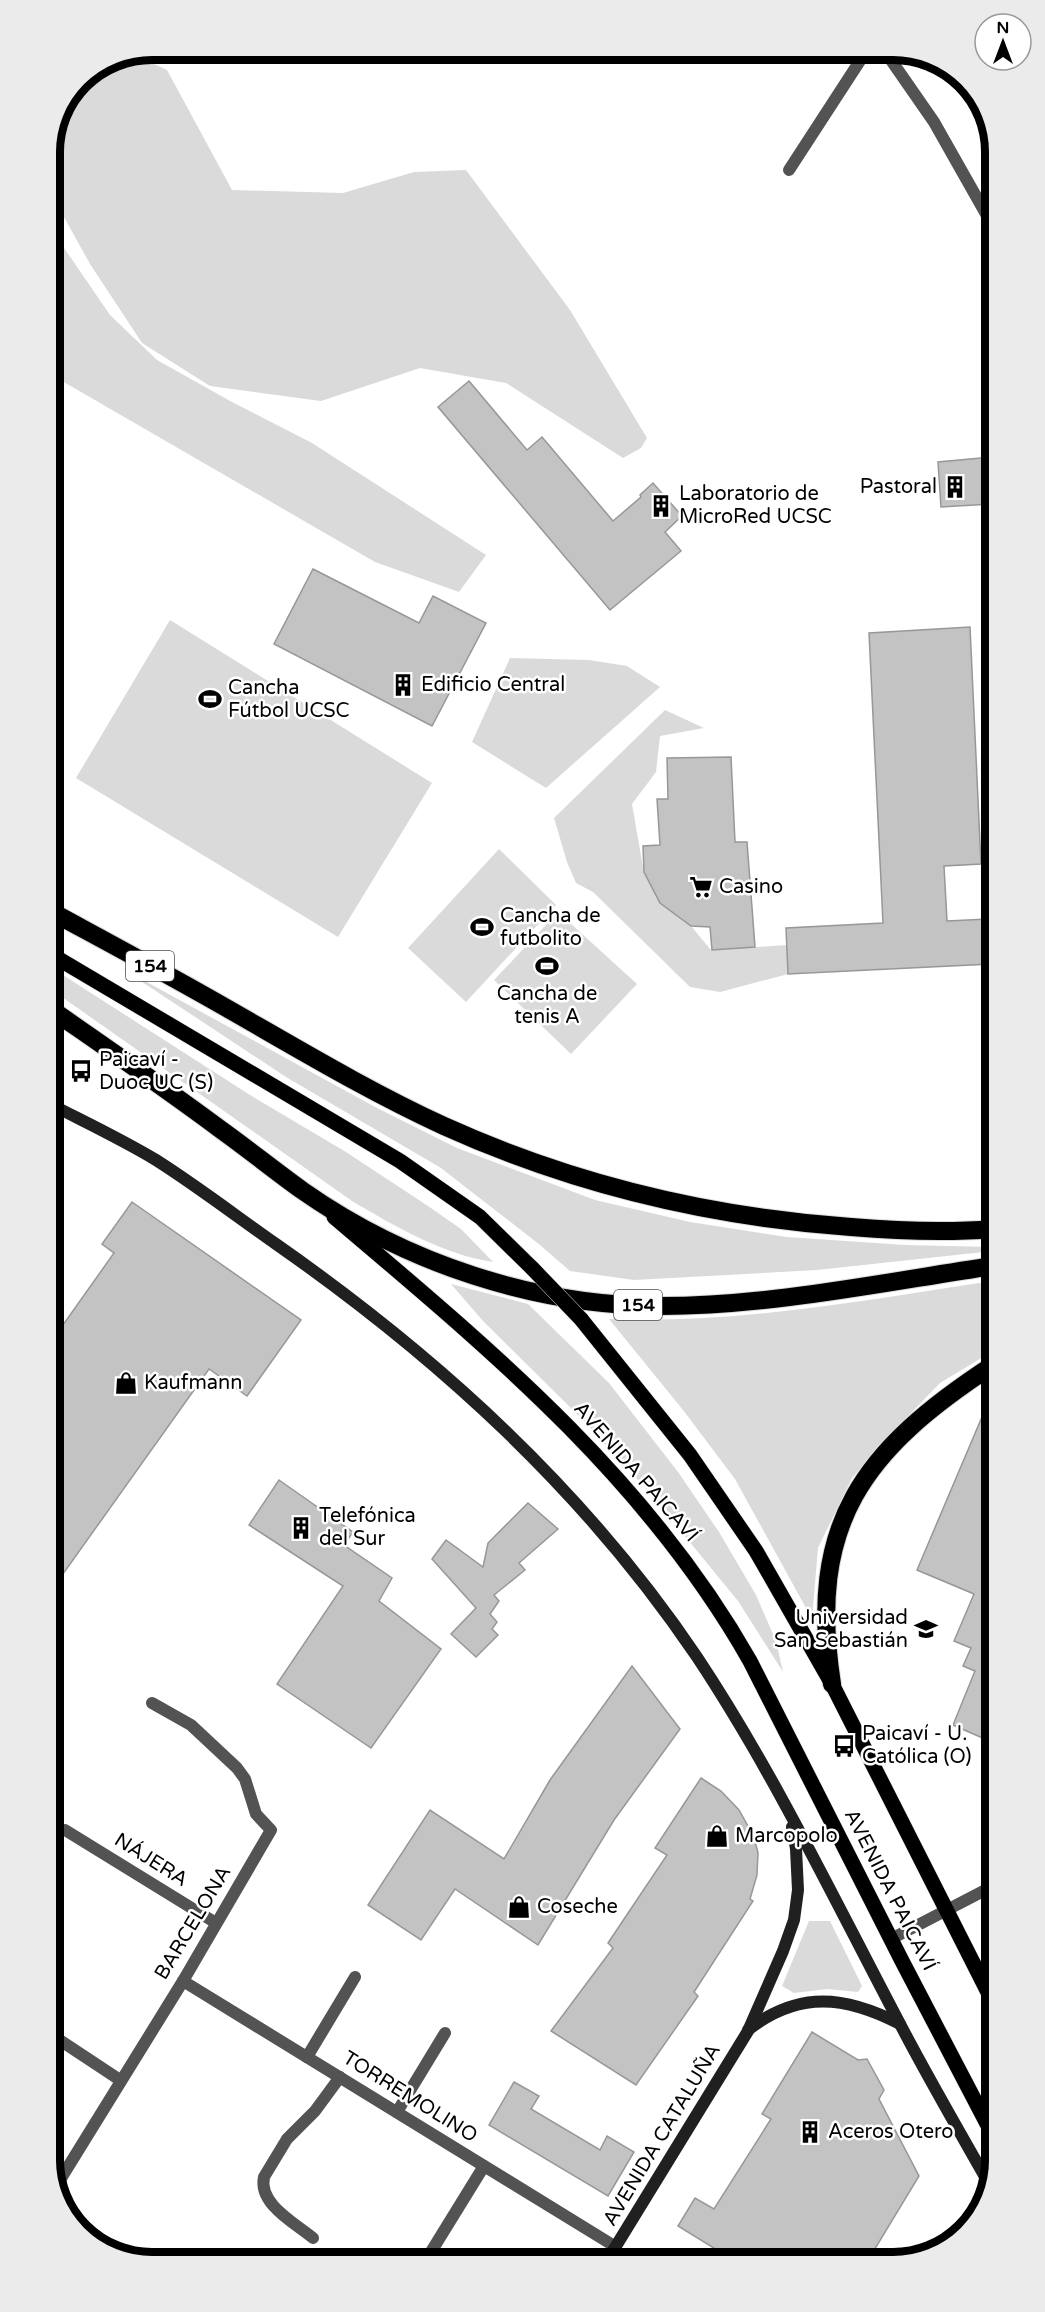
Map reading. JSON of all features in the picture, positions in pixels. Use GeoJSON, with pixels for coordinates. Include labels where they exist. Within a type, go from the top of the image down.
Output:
{"type":"FeatureCollection","features":[{"type":"Feature","properties":{"kind":"highway","name":"154"},"geometry":{"type":"LineString","coordinates":[[60,916],[401,1105],[497,1148],[550,1167],[658,1199],[764,1218],[872,1229],[930,1231],[985,1229]]}},
{"type":"Feature","properties":{"kind":"highway","name":"154"},"geometry":{"type":"LineString","coordinates":[[60,1016],[224,1131],[304,1192],[386,1240],[423,1258],[462,1272],[540,1293],[621,1305],[690,1305],[781,1298],[985,1267]]}},
{"type":"Feature","properties":{"kind":"highway"},"geometry":{"type":"LineString","coordinates":[[832,1684],[826,1637],[826,1599],[834,1545],[849,1505],[874,1465],[902,1434],[937,1405],[985,1371]]}},
{"type":"Feature","properties":{"kind":"main road","name":"AVENIDA PAICAVÍ"},"geometry":{"type":"LineString","coordinates":[[60,960],[400,1161],[480,1217],[581,1319],[664,1420],[718,1493],[756,1551],[832,1684],[985,1986]]}},
{"type":"Feature","properties":{"kind":"main road","name":"AVENIDA PAICAVÍ"},"geometry":{"type":"LineString","coordinates":[[304,1192],[409,1281],[549,1406],[617,1476],[673,1544],[712,1598],[750,1661],[985,2120]]}},
{"type":"Feature","properties":{"kind":"street"},"geometry":{"type":"LineString","coordinates":[[789,170],[860,60]]}},
{"type":"Feature","properties":{"kind":"street"},"geometry":{"type":"LineString","coordinates":[[891,60],[934,122],[985,212]]}},
{"type":"Feature","properties":{"kind":"street"},"geometry":{"type":"LineString","coordinates":[[60,1109],[161,1164],[379,1319],[441,1370],[525,1448],[565,1489],[661,1606],[702,1665],[756,1752],[900,2025],[984,2174]]}},
{"type":"Feature","properties":{"kind":"street","name":"BARCELONA"},"geometry":{"type":"LineString","coordinates":[[62,2176],[183,1981],[271,1830],[256,1814],[245,1779],[237,1768],[191,1725],[152,1704]]}},
{"type":"Feature","properties":{"kind":"street","name":"AVENIDA CATALUÑA"},"geometry":{"type":"LineString","coordinates":[[613,2252],[748,2031],[783,1951],[794,1920],[798,1876],[796,1849],[789,1814]]}},
{"type":"Feature","properties":{"kind":"street","name":"NÁJERA"},"geometry":{"type":"LineString","coordinates":[[65,1830],[216,1923]]}},
{"type":"Feature","properties":{"kind":"street"},"geometry":{"type":"LineString","coordinates":[[891,1939],[985,1891]]}},
{"type":"Feature","properties":{"kind":"street"},"geometry":{"type":"LineString","coordinates":[[981,1893],[985,1894]]}},
{"type":"Feature","properties":{"kind":"street"},"geometry":{"type":"LineString","coordinates":[[307,2057],[355,1977]]}},
{"type":"Feature","properties":{"kind":"street","name":"TORREMOLINO"},"geometry":{"type":"LineString","coordinates":[[183,1981],[616,2247]]}},
{"type":"Feature","properties":{"kind":"street","name":"AVENIDA CATALUÑA"},"geometry":{"type":"LineString","coordinates":[[748,2031],[761,2020],[787,2007],[824,2001],[848,2003],[874,2012],[900,2025]]}},
{"type":"Feature","properties":{"kind":"street"},"geometry":{"type":"LineString","coordinates":[[397,2112],[445,2033]]}},
{"type":"Feature","properties":{"kind":"street"},"geometry":{"type":"LineString","coordinates":[[60,2040],[120,2080]]}},
{"type":"Feature","properties":{"kind":"street"},"geometry":{"type":"LineString","coordinates":[[313,2238],[272,2206],[265,2195],[262,2182],[287,2139],[322,2103],[340,2077]]}},
{"type":"Feature","properties":{"kind":"street"},"geometry":{"type":"LineString","coordinates":[[431,2252],[484,2166]]}},
{"type":"Feature","properties":{"kind":"shaded area"},"geometry":{"type":"Polygon","coordinates":[[[146,60],[167,70],[232,190],[343,193],[414,172],[466,170],[570,310],[647,438],[641,448],[623,458],[506,383],[420,368],[321,401],[210,386],[142,343],[90,264],[60,210],[60,146],[63,129],[79,96],[92,83],[106,72],[123,65],[146,60]]]}},
{"type":"Feature","properties":{"kind":"shaded area"},"geometry":{"type":"Polygon","coordinates":[[[60,242],[110,315],[157,360],[312,443],[486,555],[459,592],[375,562],[62,381],[60,376],[60,242]]]}},
{"type":"Feature","properties":{"kind":"shaded area","name":"Cancha Fútbol UCSC"},"geometry":{"type":"Polygon","coordinates":[[[170,620],[432,783],[338,937],[76,778],[170,620]]]}},
{"type":"Feature","properties":{"kind":"shaded area"},"geometry":{"type":"Polygon","coordinates":[[[510,658],[589,660],[627,666],[660,687],[546,788],[472,742],[510,658]]]}},
{"type":"Feature","properties":{"kind":"shaded area"},"geometry":{"type":"Polygon","coordinates":[[[665,710],[704,728],[660,736],[656,772],[632,804],[644,873],[660,903],[691,926],[711,950],[787,945],[788,974],[720,992],[690,987],[593,892],[576,883],[554,818],[665,710]]]}},
{"type":"Feature","properties":{"kind":"shaded area","name":"Cancha de futbolito"},"geometry":{"type":"Polygon","coordinates":[[[499,849],[556,905],[466,1002],[408,948],[499,849]]]}},
{"type":"Feature","properties":{"kind":"shaded area"},"geometry":{"type":"Polygon","coordinates":[[[558,912],[637,984],[571,1054],[494,980],[558,912]]]}},
{"type":"Feature","properties":{"kind":"shaded area"},"geometry":{"type":"Polygon","coordinates":[[[121,968],[377,1108],[457,1148],[595,1200],[690,1222],[787,1237],[905,1245],[985,1247],[985,1252],[817,1270],[634,1280],[570,1271],[441,1168],[286,1077],[121,968]]]}},
{"type":"Feature","properties":{"kind":"shaded area"},"geometry":{"type":"Polygon","coordinates":[[[60,973],[428,1206],[461,1229],[493,1262],[438,1246],[403,1230],[352,1201],[60,996],[60,973]]]}},
{"type":"Feature","properties":{"kind":"shaded area"},"geometry":{"type":"Polygon","coordinates":[[[985,1282],[985,1356],[940,1383],[852,1478],[818,1548],[812,1619],[735,1479],[683,1410],[609,1319],[706,1318],[850,1303],[985,1282]]]}},
{"type":"Feature","properties":{"kind":"shaded area"},"geometry":{"type":"Polygon","coordinates":[[[451,1284],[528,1304],[609,1383],[678,1472],[719,1532],[756,1595],[776,1641],[783,1672],[738,1601],[648,1491],[585,1422],[483,1321],[451,1284]]]}},
{"type":"Feature","properties":{"kind":"shaded area"},"geometry":{"type":"Polygon","coordinates":[[[809,1921],[830,1921],[862,1986],[858,1992],[827,1989],[794,1993],[782,1986],[809,1921]]]}},
{"type":"Feature","properties":{"kind":"building"},"geometry":{"type":"Polygon","coordinates":[[[469,381],[527,450],[542,437],[613,521],[641,497],[640,495],[653,483],[682,516],[665,532],[681,551],[610,610],[438,407],[469,381]]]}},
{"type":"Feature","properties":{"kind":"building","name":"Pastoral"},"geometry":{"type":"Polygon","coordinates":[[[985,458],[985,504],[941,507],[938,462],[985,458]]]}},
{"type":"Feature","properties":{"kind":"building","name":"Edificio Central"},"geometry":{"type":"Polygon","coordinates":[[[313,569],[419,623],[433,596],[486,623],[432,726],[274,644],[313,569]]]}},
{"type":"Feature","properties":{"kind":"building"},"geometry":{"type":"Polygon","coordinates":[[[970,627],[981,864],[944,866],[947,921],[985,919],[985,964],[788,974],[786,928],[883,923],[869,633],[970,627]]]}},
{"type":"Feature","properties":{"kind":"building"},"geometry":{"type":"Polygon","coordinates":[[[731,757],[735,842],[747,842],[755,947],[712,950],[710,927],[691,926],[660,903],[644,872],[643,846],[660,845],[657,799],[668,799],[667,758],[731,757]]]}},
{"type":"Feature","properties":{"kind":"building","name":"Kaufmann"},"geometry":{"type":"Polygon","coordinates":[[[132,1202],[301,1320],[247,1396],[209,1369],[60,1578],[60,1329],[114,1253],[102,1244],[132,1202]]]}},
{"type":"Feature","properties":{"kind":"building"},"geometry":{"type":"Polygon","coordinates":[[[985,1410],[985,1739],[953,1725],[975,1671],[963,1666],[971,1648],[954,1641],[974,1594],[917,1570],[985,1410]]]}},
{"type":"Feature","properties":{"kind":"building"},"geometry":{"type":"Polygon","coordinates":[[[279,1480],[353,1532],[344,1545],[392,1578],[379,1601],[441,1649],[371,1748],[277,1684],[343,1586],[249,1525],[279,1480]]]}},
{"type":"Feature","properties":{"kind":"building"},"geometry":{"type":"Polygon","coordinates":[[[528,1503],[558,1529],[519,1563],[525,1570],[494,1595],[499,1601],[490,1614],[497,1622],[492,1629],[498,1635],[476,1657],[451,1634],[476,1608],[432,1559],[446,1540],[483,1567],[488,1543],[528,1503]]]}},
{"type":"Feature","properties":{"kind":"building"},"geometry":{"type":"Polygon","coordinates":[[[632,1666],[680,1729],[614,1820],[538,1945],[455,1889],[421,1940],[368,1905],[430,1810],[504,1859],[550,1780],[632,1666]]]}},
{"type":"Feature","properties":{"kind":"building"},"geometry":{"type":"Polygon","coordinates":[[[701,1778],[721,1791],[739,1810],[754,1837],[758,1853],[757,1875],[750,1899],[753,1901],[694,1992],[698,1996],[636,2085],[551,2031],[613,1948],[608,1943],[667,1855],[655,1848],[701,1778]]]}},
{"type":"Feature","properties":{"kind":"building"},"geometry":{"type":"Polygon","coordinates":[[[812,2032],[858,2060],[867,2059],[884,2090],[879,2099],[919,2176],[873,2252],[720,2252],[678,2226],[695,2198],[714,2209],[771,2119],[762,2114],[812,2032]]]}},
{"type":"Feature","properties":{"kind":"building"},"geometry":{"type":"Polygon","coordinates":[[[514,2082],[539,2096],[531,2109],[600,2150],[607,2136],[634,2152],[608,2196],[489,2125],[514,2082]]]}},
{"type":"Feature","properties":{"kind":"place","name":"Pastoral"},"geometry":{"type":"Point","coordinates":[955,487]}},
{"type":"Feature","properties":{"kind":"place","name":"Laboratorio de MicroRed UCSC"},"geometry":{"type":"Point","coordinates":[661,506]}},
{"type":"Feature","properties":{"kind":"place","name":"Edificio Central"},"geometry":{"type":"Point","coordinates":[403,685]}},
{"type":"Feature","properties":{"kind":"place","name":"Cancha Fútbol UCSC"},"geometry":{"type":"Point","coordinates":[210,699]}},
{"type":"Feature","properties":{"kind":"place","name":"Casino"},"geometry":{"type":"Point","coordinates":[701,887]}},
{"type":"Feature","properties":{"kind":"place","name":"Cancha de futbolito"},"geometry":{"type":"Point","coordinates":[482,927]}},
{"type":"Feature","properties":{"kind":"place","name":"Cancha de tenis A"},"geometry":{"type":"Point","coordinates":[547,966]}},
{"type":"Feature","properties":{"kind":"place","name":"Paicaví - Duoc UC (S)"},"geometry":{"type":"Point","coordinates":[81,1071]}},
{"type":"Feature","properties":{"kind":"place","name":"Kaufmann"},"geometry":{"type":"Point","coordinates":[126,1383]}},
{"type":"Feature","properties":{"kind":"place","name":"Telefónica del Sur"},"geometry":{"type":"Point","coordinates":[301,1528]}},
{"type":"Feature","properties":{"kind":"place","name":"Universidad San Sebastián"},"geometry":{"type":"Point","coordinates":[926,1629]}},
{"type":"Feature","properties":{"kind":"place","name":"Paicaví - U. Católica (O)"},"geometry":{"type":"Point","coordinates":[844,1746]}},
{"type":"Feature","properties":{"kind":"place","name":"Marcopolo"},"geometry":{"type":"Point","coordinates":[717,1836]}},
{"type":"Feature","properties":{"kind":"place","name":"Coseche"},"geometry":{"type":"Point","coordinates":[519,1907]}},
{"type":"Feature","properties":{"kind":"place","name":"Aceros Otero"},"geometry":{"type":"Point","coordinates":[810,2132]}}]}
